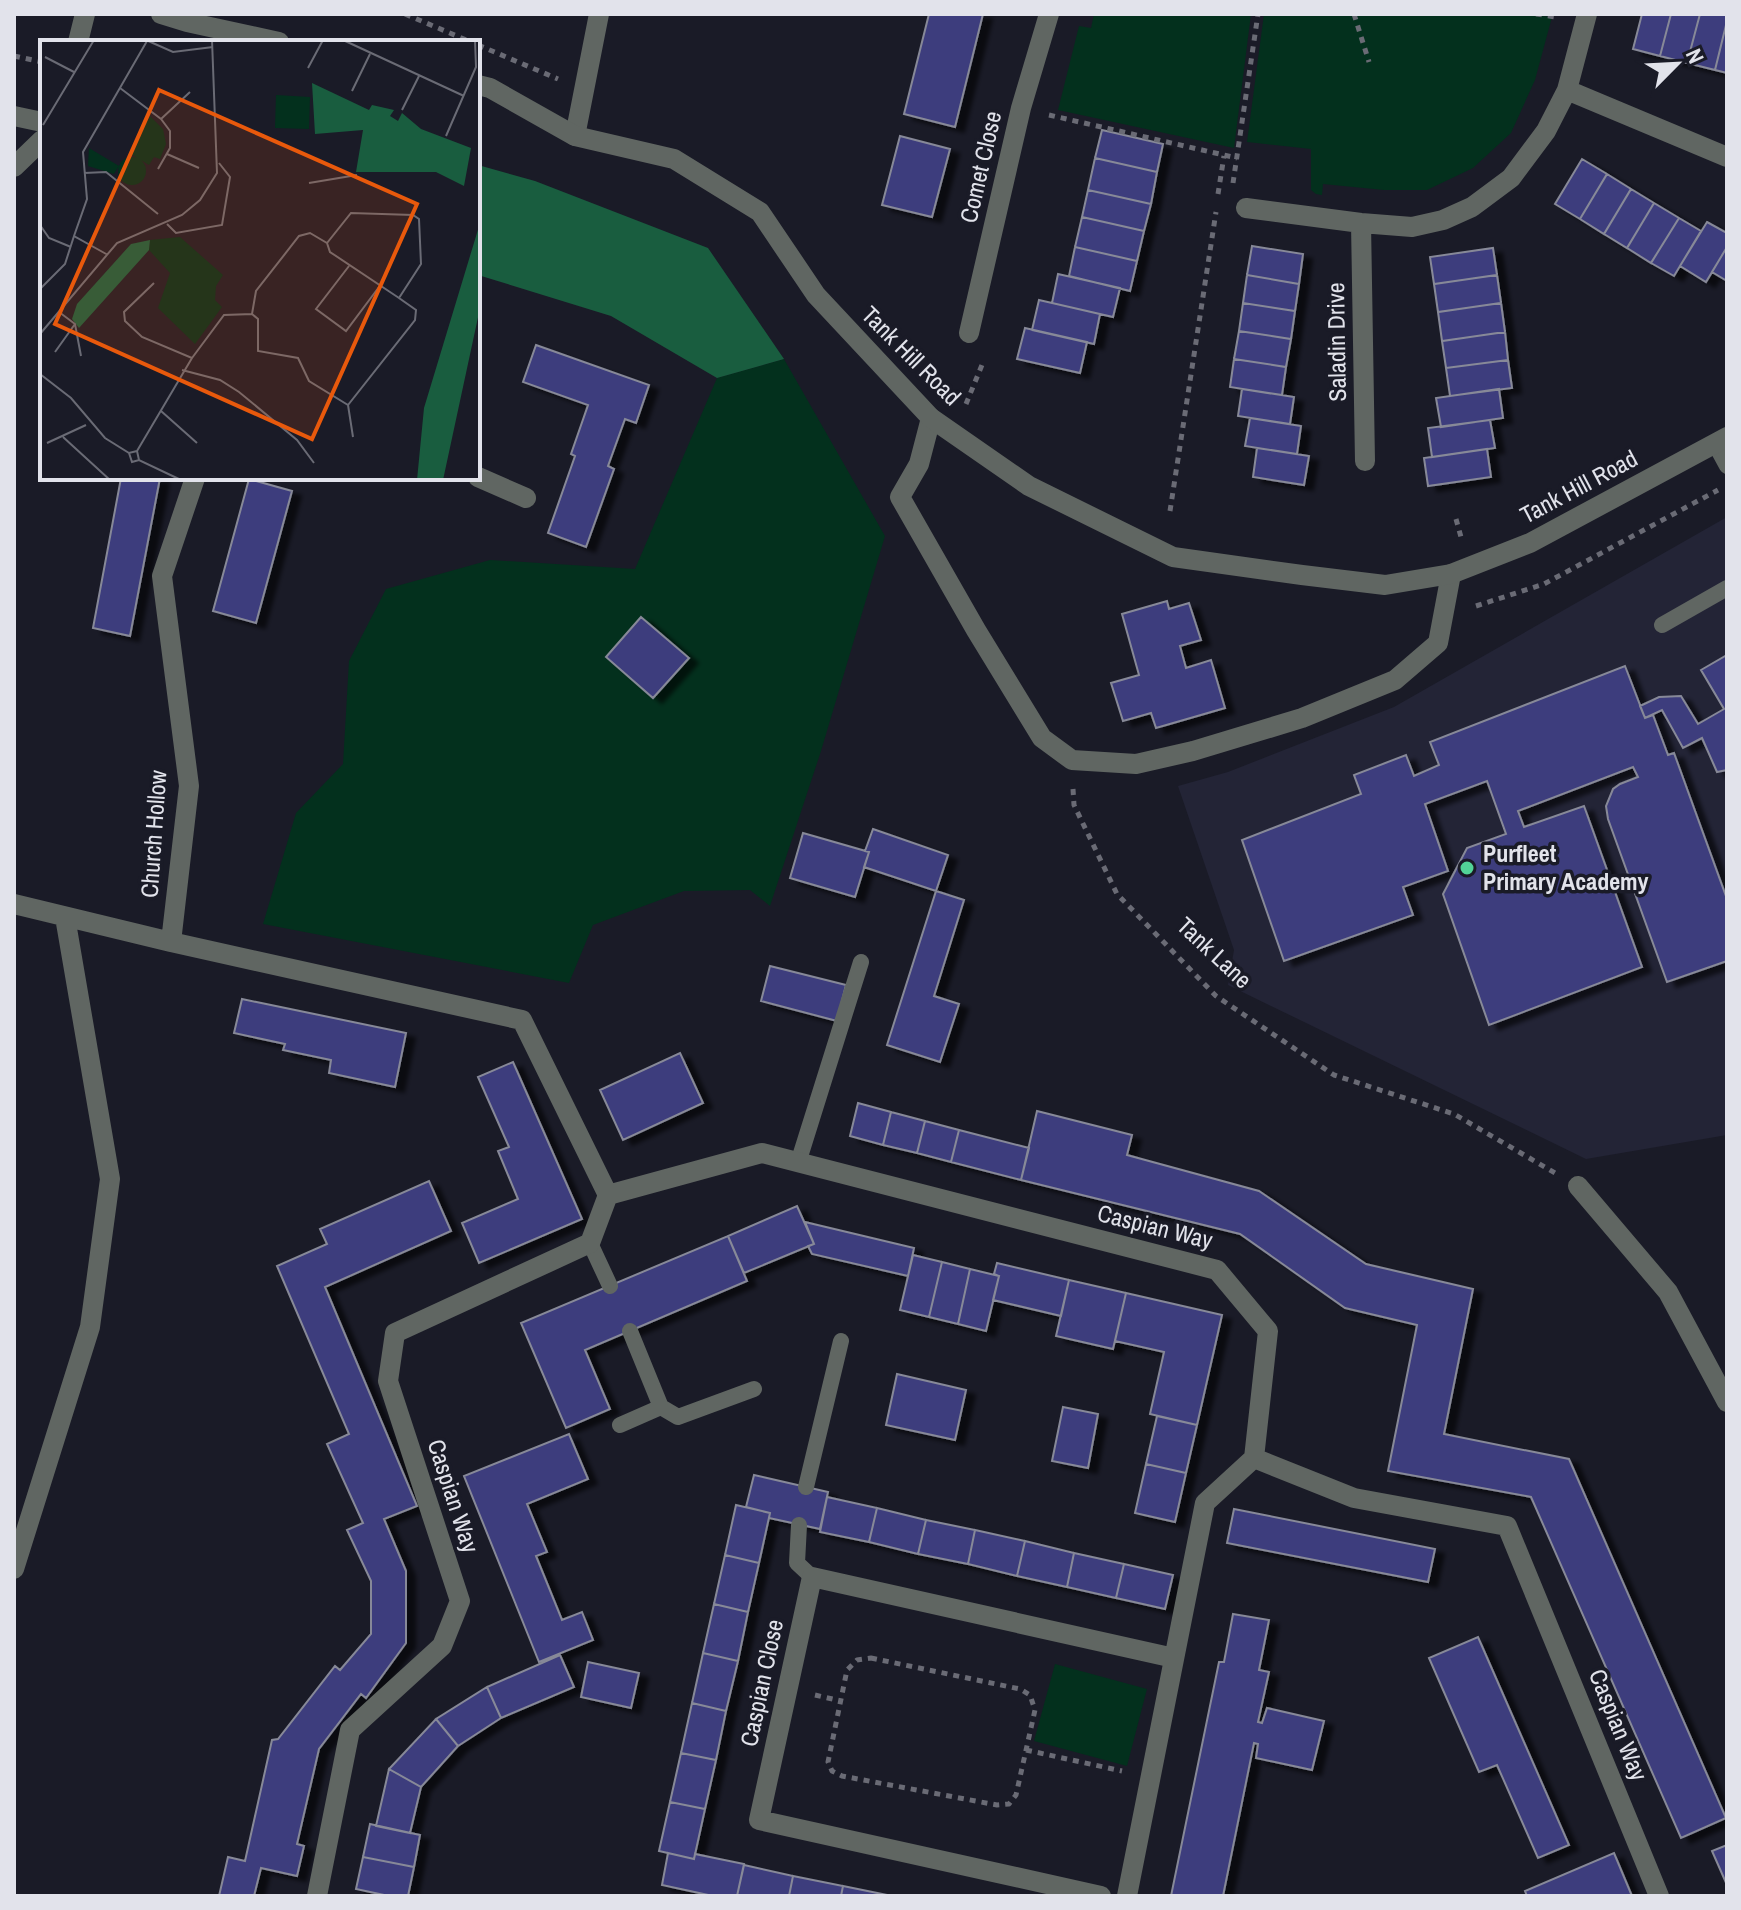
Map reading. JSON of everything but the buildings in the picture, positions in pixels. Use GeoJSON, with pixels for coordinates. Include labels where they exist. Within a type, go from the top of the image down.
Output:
{"type":"FeatureCollection","features":[{"type":"Feature","properties":{"kind":"street"},"geometry":{"type":"LineString","coordinates":[[78,40],[85,14]]}},
{"type":"Feature","properties":{"kind":"street"},"geometry":{"type":"LineString","coordinates":[[161,14],[270,40]]}},
{"type":"Feature","properties":{"kind":"street"},"geometry":{"type":"LineString","coordinates":[[575,136],[599,14]]}},
{"type":"Feature","properties":{"kind":"street","name":"Comet Close"},"geometry":{"type":"LineString","coordinates":[[969,333],[1021,108],[1049,14]]}},
{"type":"Feature","properties":{"kind":"street"},"geometry":{"type":"LineString","coordinates":[[1246,208],[1412,227],[1443,220],[1472,207],[1511,178],[1546,131],[1567,90],[1587,14]]}},
{"type":"Feature","properties":{"kind":"street","name":"Tank Hill Road"},"geometry":{"type":"LineString","coordinates":[[480,86],[490,88],[575,136],[674,159],[760,212],[816,295],[931,418],[1029,486],[1173,557],[1385,585],[1451,574],[1530,543],[1721,440]]}},
{"type":"Feature","properties":{"kind":"street"},"geometry":{"type":"LineString","coordinates":[[1567,90],[1727,157]]}},
{"type":"Feature","properties":{"kind":"street"},"geometry":{"type":"LineString","coordinates":[[14,116],[40,122]]}},
{"type":"Feature","properties":{"kind":"street"},"geometry":{"type":"LineString","coordinates":[[14,167],[40,142]]}},
{"type":"Feature","properties":{"kind":"street","name":"Saladin Drive"},"geometry":{"type":"LineString","coordinates":[[1361,223],[1365,461]]}},
{"type":"Feature","properties":{"kind":"street"},"geometry":{"type":"LineString","coordinates":[[931,418],[919,464],[900,497],[1042,738],[1072,760],[1136,764],[1193,751],[1302,718],[1395,680],[1438,643],[1451,574]]}},
{"type":"Feature","properties":{"kind":"street"},"geometry":{"type":"LineString","coordinates":[[480,478],[526,498]]}},
{"type":"Feature","properties":{"kind":"street","name":"Church Hollow"},"geometry":{"type":"LineString","coordinates":[[14,904],[171,942],[189,786],[162,576],[194,480]]}},
{"type":"Feature","properties":{"kind":"street"},"geometry":{"type":"LineString","coordinates":[[14,1569],[90,1327],[110,1179],[65,917]]}},
{"type":"Feature","properties":{"kind":"street"},"geometry":{"type":"LineString","coordinates":[[171,942],[522,1020],[608,1195],[590,1243]]}},
{"type":"Feature","properties":{"kind":"street","name":"Caspian Way"},"geometry":{"type":"LineString","coordinates":[[608,1195],[762,1153],[1217,1270],[1268,1331],[1254,1458],[1354,1498],[1507,1526],[1659,1896]]}},
{"type":"Feature","properties":{"kind":"street"},"geometry":{"type":"LineString","coordinates":[[1578,1186],[1668,1292],[1727,1402]]}},
{"type":"Feature","properties":{"kind":"street","name":"Caspian Way"},"geometry":{"type":"LineString","coordinates":[[317,1896],[350,1730],[442,1646],[460,1601],[388,1381],[395,1333],[590,1243]]}},
{"type":"Feature","properties":{"kind":"street"},"geometry":{"type":"LineString","coordinates":[[1127,1896],[1205,1503],[1254,1458]]}},
{"type":"Feature","properties":{"kind":"street"},"geometry":{"type":"LineString","coordinates":[[812,1577],[1174,1658]]}},
{"type":"Feature","properties":{"kind":"street","name":"Caspian Close"},"geometry":{"type":"LineString","coordinates":[[812,1577],[759,1820],[1101,1896]]}},
{"type":"Feature","properties":{"kind":"lane"},"geometry":{"type":"LineString","coordinates":[[1721,440],[1727,466]]}},
{"type":"Feature","properties":{"kind":"lane"},"geometry":{"type":"LineString","coordinates":[[1662,625],[1727,588]]}},
{"type":"Feature","properties":{"kind":"lane"},"geometry":{"type":"LineString","coordinates":[[798,1163],[861,962]]}},
{"type":"Feature","properties":{"kind":"lane"},"geometry":{"type":"LineString","coordinates":[[590,1243],[610,1286]]}},
{"type":"Feature","properties":{"kind":"lane"},"geometry":{"type":"LineString","coordinates":[[630,1331],[661,1407],[678,1417],[754,1389]]}},
{"type":"Feature","properties":{"kind":"lane"},"geometry":{"type":"LineString","coordinates":[[806,1487],[841,1341]]}},
{"type":"Feature","properties":{"kind":"lane"},"geometry":{"type":"LineString","coordinates":[[620,1425],[661,1407]]}},
{"type":"Feature","properties":{"kind":"lane"},"geometry":{"type":"LineString","coordinates":[[799,1525],[797,1563],[812,1577]]}},
{"type":"Feature","properties":{"kind":"path"},"geometry":{"type":"LineString","coordinates":[[405,14],[466,40]]}},
{"type":"Feature","properties":{"kind":"path"},"geometry":{"type":"LineString","coordinates":[[1246,208],[1230,205],[1258,14]]}},
{"type":"Feature","properties":{"kind":"path"},"geometry":{"type":"LineString","coordinates":[[1354,14],[1369,62]]}},
{"type":"Feature","properties":{"kind":"path"},"geometry":{"type":"LineString","coordinates":[[14,56],[40,62]]}},
{"type":"Feature","properties":{"kind":"path"},"geometry":{"type":"LineString","coordinates":[[1021,108],[1237,158]]}},
{"type":"Feature","properties":{"kind":"path"},"geometry":{"type":"LineString","coordinates":[[1170,511],[1224,156]]}},
{"type":"Feature","properties":{"kind":"path"},"geometry":{"type":"LineString","coordinates":[[966,404],[984,359],[969,333]]}},
{"type":"Feature","properties":{"kind":"path"},"geometry":{"type":"LineString","coordinates":[[1475,606],[1544,584],[1727,486]]}},
{"type":"Feature","properties":{"kind":"path","name":"Tank Lane"},"geometry":{"type":"LineString","coordinates":[[1072,760],[1074,805],[1117,894],[1216,996],[1334,1075],[1454,1114],[1578,1186]]}},
{"type":"Feature","properties":{"kind":"path"},"geometry":{"type":"LineString","coordinates":[[871,1658],[1020,1689],[1030,1695],[1035,1710],[1026,1750],[1016,1795],[1009,1804],[997,1805],[842,1776],[832,1771],[828,1762],[847,1670],[857,1660],[871,1658]]}},
{"type":"Feature","properties":{"kind":"path"},"geometry":{"type":"LineString","coordinates":[[1026,1750],[1151,1777]]}},
{"type":"Feature","properties":{"kind":"shaded area","name":"Purfleet Primary Academy"},"geometry":{"type":"Polygon","coordinates":[[[1727,517],[1727,1135],[1586,1159],[1228,985],[1234,950],[1178,786],[1228,772],[1394,707],[1727,517]]]}},
{"type":"Feature","properties":{"kind":"green space"},"geometry":{"type":"Polygon","coordinates":[[[1094,14],[1251,14],[1234,148],[1058,110],[1079,26],[1091,28],[1094,14]]]}},
{"type":"Feature","properties":{"kind":"green space"},"geometry":{"type":"Polygon","coordinates":[[[1264,14],[1523,14],[1552,17],[1535,80],[1511,133],[1473,168],[1427,190],[1384,190],[1323,184],[1322,195],[1311,190],[1311,149],[1247,142],[1264,14]]]}},
{"type":"Feature","properties":{"kind":"green space"},"geometry":{"type":"Polygon","coordinates":[[[480,166],[535,181],[708,248],[784,359],[717,378],[611,316],[480,276],[480,166]]]}},
{"type":"Feature","properties":{"kind":"green space"},"geometry":{"type":"Polygon","coordinates":[[[784,359],[885,536],[821,751],[770,906],[750,890],[684,891],[593,925],[569,983],[263,924],[296,813],[343,764],[349,661],[386,589],[490,560],[635,569],[717,378],[784,359]]]}},
{"type":"Feature","properties":{"kind":"green space"},"geometry":{"type":"Polygon","coordinates":[[[1055,1664],[1147,1689],[1127,1766],[1034,1741],[1055,1664]]]}},
{"type":"Feature","properties":{"kind":"place","name":"Purfleet Primary Academy"},"geometry":{"type":"Point","coordinates":[1467,868]}}]}
